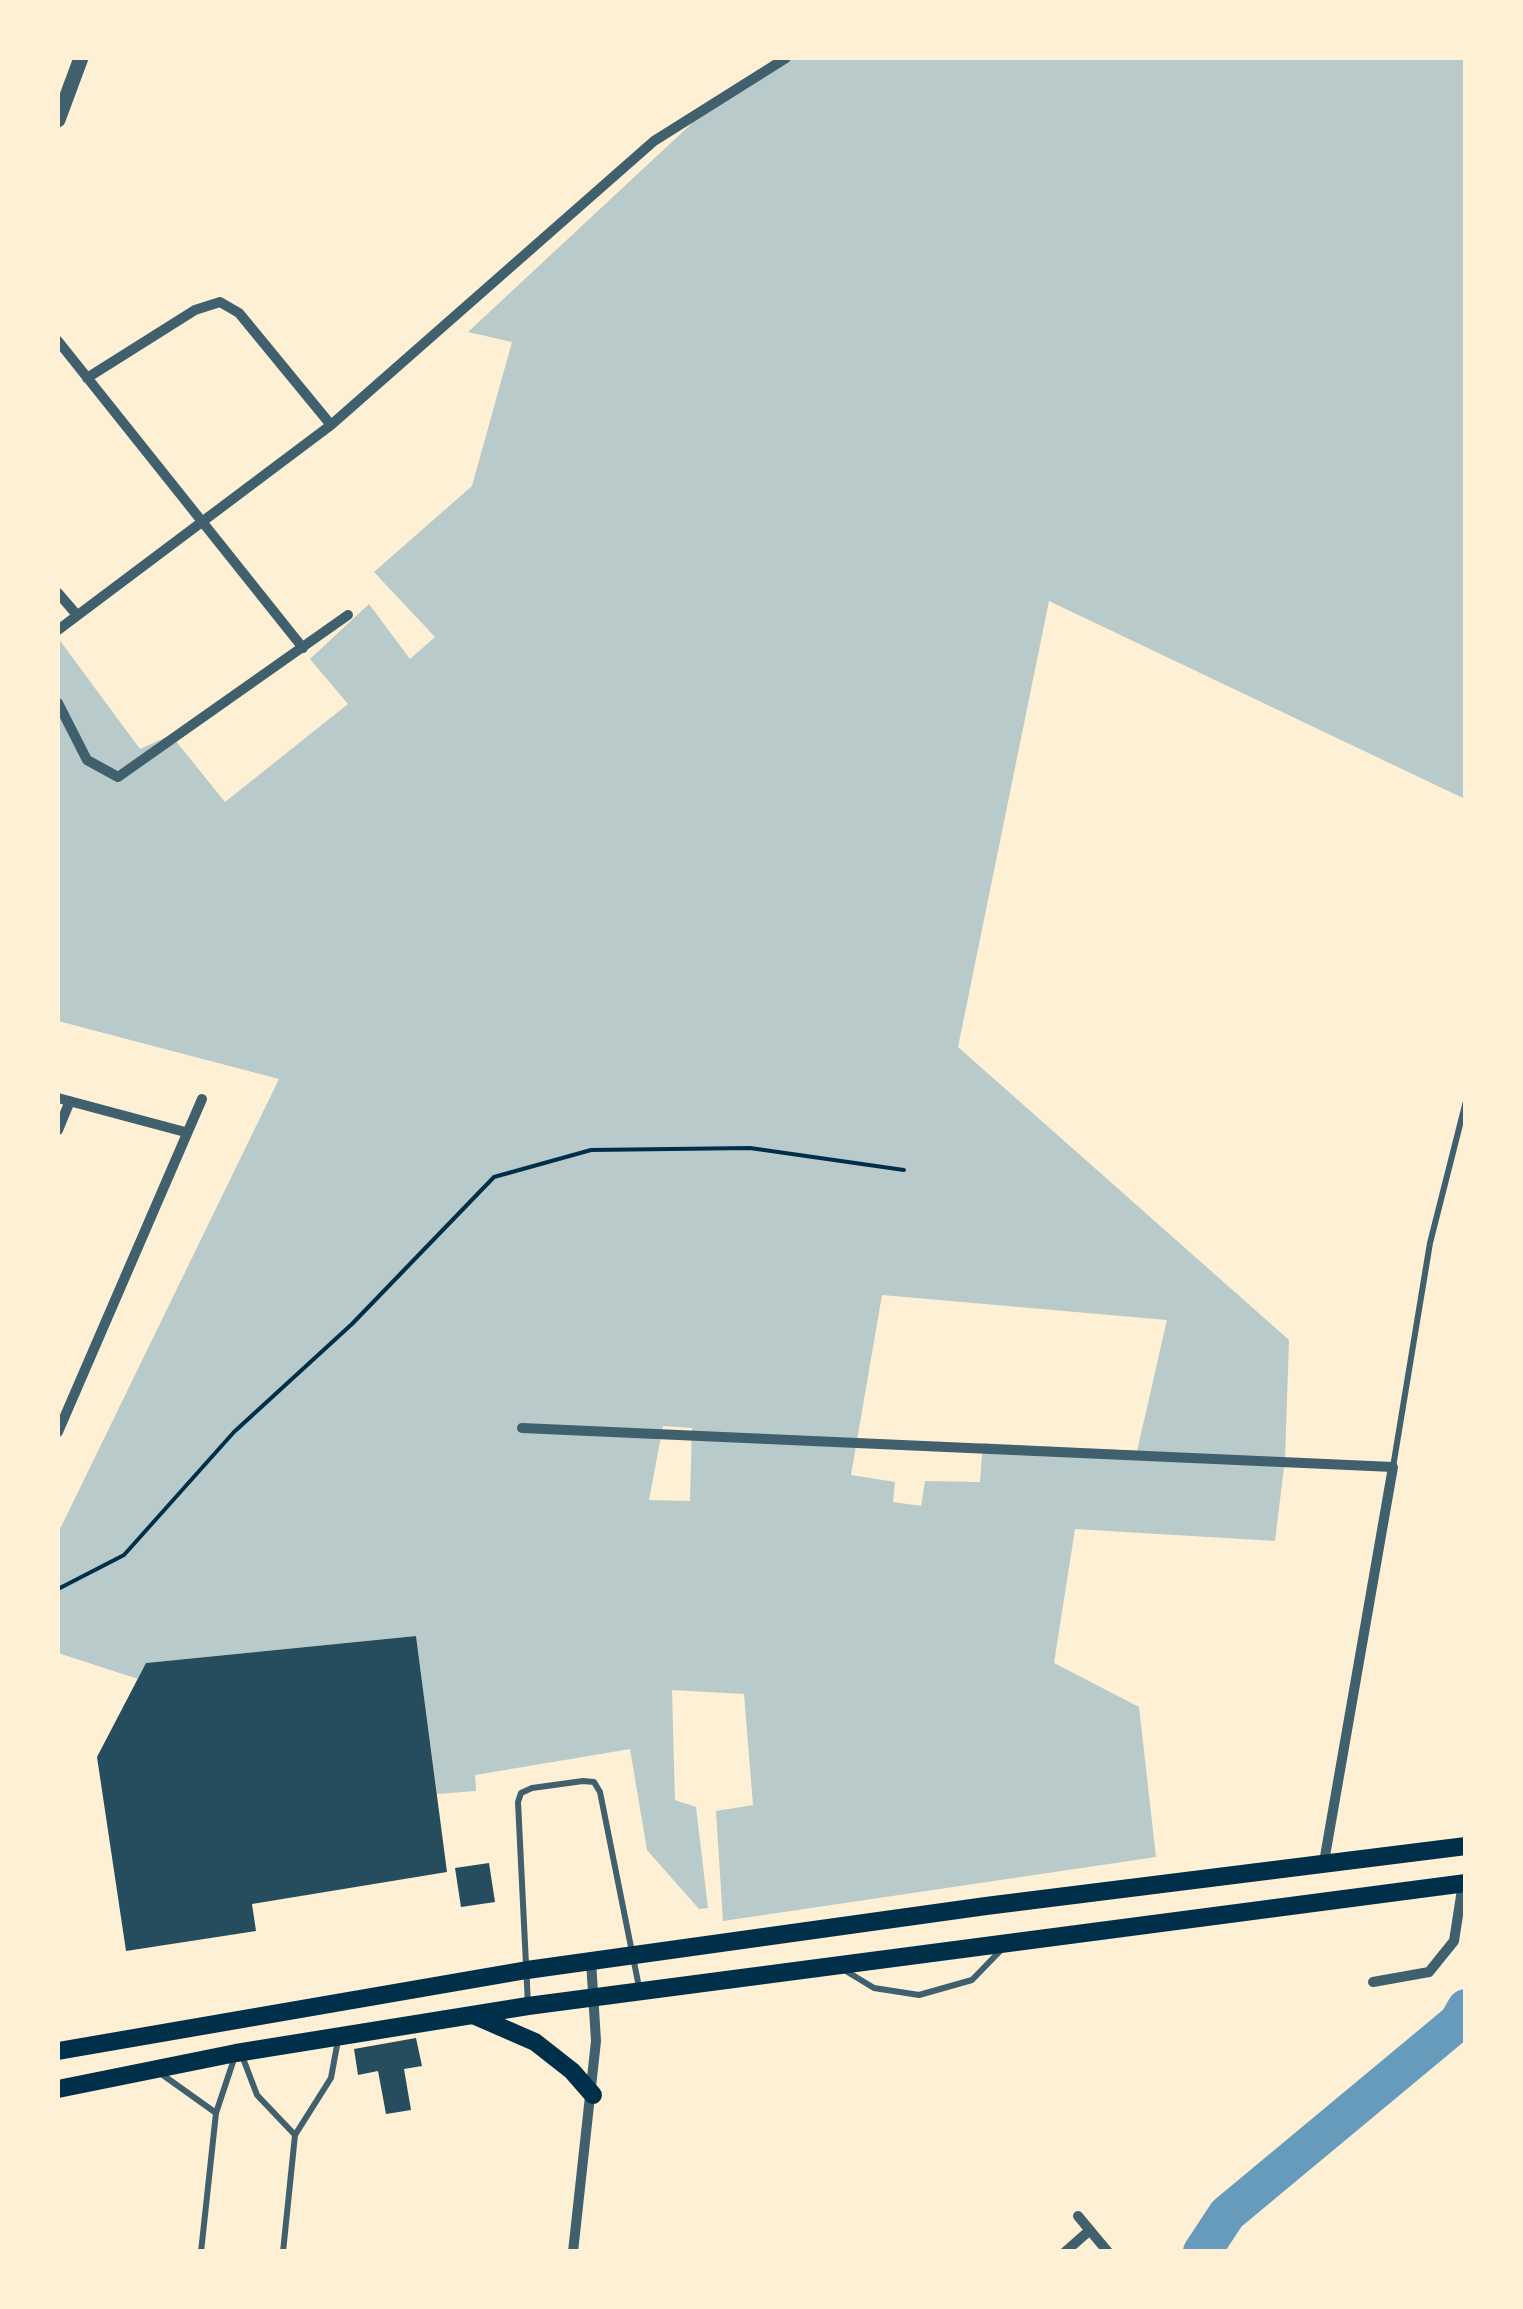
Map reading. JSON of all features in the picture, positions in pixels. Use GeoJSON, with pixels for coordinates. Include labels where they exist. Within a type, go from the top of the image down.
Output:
{"type":"FeatureCollection","features":[{"type":"Feature","properties":{"kind":"main road"},"geometry":{"type":"LineString","coordinates":[[58,2051],[526,1970],[1466,1846]]}},
{"type":"Feature","properties":{"kind":"main road"},"geometry":{"type":"LineString","coordinates":[[58,2089],[239,2052],[528,2006],[1464,1883]]}},
{"type":"Feature","properties":{"kind":"main road"},"geometry":{"type":"LineString","coordinates":[[473,2015],[535,2042],[572,2071],[593,2095]]}},
{"type":"Feature","properties":{"kind":"street"},"geometry":{"type":"LineString","coordinates":[[58,120],[81,58]]}},
{"type":"Feature","properties":{"kind":"street"},"geometry":{"type":"LineString","coordinates":[[58,630],[332,425],[654,141],[786,58]]}},
{"type":"Feature","properties":{"kind":"street"},"geometry":{"type":"LineString","coordinates":[[86,378],[195,310],[220,302],[239,312],[332,425]]}},
{"type":"Feature","properties":{"kind":"street"},"geometry":{"type":"LineString","coordinates":[[58,341],[303,648]]}},
{"type":"Feature","properties":{"kind":"street"},"geometry":{"type":"LineString","coordinates":[[58,594],[77,616]]}},
{"type":"Feature","properties":{"kind":"street"},"geometry":{"type":"LineString","coordinates":[[58,703],[86,760],[118,777],[348,615]]}},
{"type":"Feature","properties":{"kind":"street"},"geometry":{"type":"LineString","coordinates":[[58,1432],[202,1099]]}},
{"type":"Feature","properties":{"kind":"street"},"geometry":{"type":"LineString","coordinates":[[58,1130],[64,1100],[185,1132]]}},
{"type":"Feature","properties":{"kind":"street"},"geometry":{"type":"LineString","coordinates":[[522,1428],[1393,1467],[1324,1862]]}},
{"type":"Feature","properties":{"kind":"street"},"geometry":{"type":"LineString","coordinates":[[1373,1982],[1429,1972],[1454,1941],[1464,1883]]}},
{"type":"Feature","properties":{"kind":"street"},"geometry":{"type":"LineString","coordinates":[[573,2252],[593,2095],[592,1961]]}},
{"type":"Feature","properties":{"kind":"street"},"geometry":{"type":"LineString","coordinates":[[1078,2216],[1108,2252]]}},
{"type":"Feature","properties":{"kind":"street"},"geometry":{"type":"LineString","coordinates":[[1065,2252],[1090,2230]]}},
{"type":"Feature","properties":{"kind":"lane"},"geometry":{"type":"LineString","coordinates":[[1393,1467],[1430,1242],[1466,1101]]}},
{"type":"Feature","properties":{"kind":"lane"},"geometry":{"type":"LineString","coordinates":[[528,2006],[518,1802],[520,1793],[532,1788],[594,1782],[640,1993]]}},
{"type":"Feature","properties":{"kind":"lane"},"geometry":{"type":"LineString","coordinates":[[835,1965],[874,1988],[919,1995],[972,1980],[994,1960],[1007,1941]]}},
{"type":"Feature","properties":{"kind":"lane"},"geometry":{"type":"LineString","coordinates":[[283,2252],[295,2135],[331,2078],[338,2036]]}},
{"type":"Feature","properties":{"kind":"lane"},"geometry":{"type":"LineString","coordinates":[[239,2052],[257,2095],[295,2135]]}},
{"type":"Feature","properties":{"kind":"lane"},"geometry":{"type":"LineString","coordinates":[[201,2252],[216,2113],[239,2052]]}},
{"type":"Feature","properties":{"kind":"lane"},"geometry":{"type":"LineString","coordinates":[[152,2068],[216,2113]]}},
{"type":"Feature","properties":{"kind":"path"},"geometry":{"type":"LineString","coordinates":[[58,1589],[124,1555],[234,1432],[352,1324],[494,1177],[591,1150],[750,1148],[904,1170]]}},
{"type":"Feature","properties":{"kind":"shaded area"},"geometry":{"type":"Polygon","coordinates":[[[791,58],[1465,58],[1465,799],[1049,601],[958,1047],[1289,1340],[1285,1459],[1275,1541],[1075,1529],[1054,1663],[1139,1707],[1156,1857],[723,1921],[716,1811],[753,1805],[744,1694],[672,1690],[675,1800],[696,1807],[708,1908],[699,1909],[647,1850],[630,1749],[475,1775],[476,1791],[437,1794],[416,1636],[146,1663],[138,1679],[58,1653],[58,1527],[279,1079],[58,1021],[58,638],[140,749],[171,735],[225,802],[348,704],[310,659],[369,604],[410,659],[435,637],[374,572],[472,486],[512,342],[468,332],[718,99],[791,58]],[[882,1295],[851,1475],[895,1482],[893,1502],[921,1506],[925,1481],[980,1482],[983,1443],[1137,1451],[1167,1320],[882,1295]],[[663,1426],[649,1500],[690,1501],[692,1428],[663,1426]]]}},
{"type":"Feature","properties":{"kind":"building"},"geometry":{"type":"Polygon","coordinates":[[[416,1636],[447,1872],[252,1904],[256,1931],[126,1951],[97,1757],[146,1663],[416,1636]]]}},
{"type":"Feature","properties":{"kind":"building"},"geometry":{"type":"Polygon","coordinates":[[[489,1863],[495,1902],[461,1907],[455,1868],[489,1863]]]}},
{"type":"Feature","properties":{"kind":"building"},"geometry":{"type":"Polygon","coordinates":[[[416,2038],[422,2066],[404,2069],[411,2110],[386,2114],[378,2071],[358,2075],[354,2049],[416,2038]]]}},
{"type":"Feature","properties":{"kind":"waterway"},"geometry":{"type":"LineString","coordinates":[[1202,2252],[1227,2214],[1458,2022],[1466,2008]]}}]}
